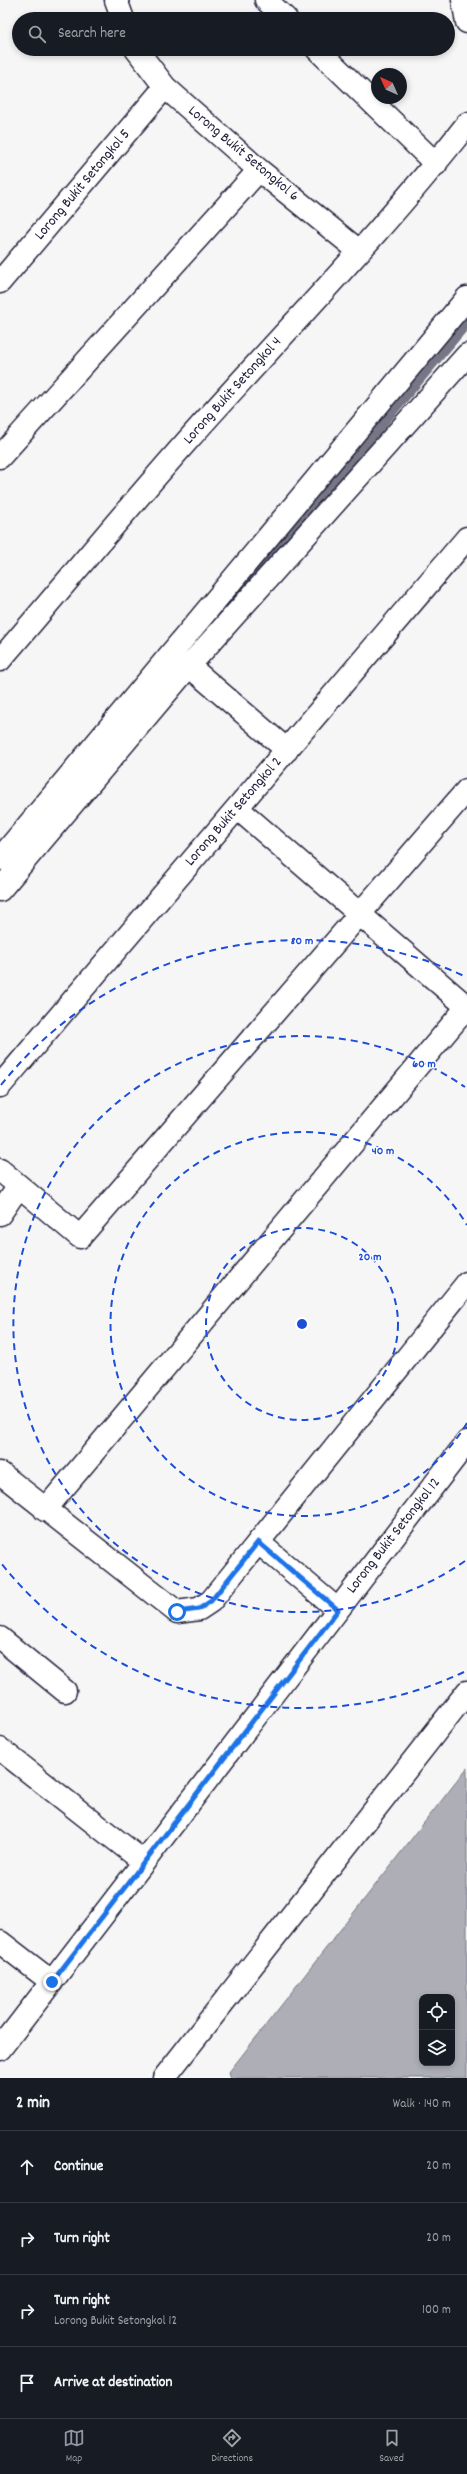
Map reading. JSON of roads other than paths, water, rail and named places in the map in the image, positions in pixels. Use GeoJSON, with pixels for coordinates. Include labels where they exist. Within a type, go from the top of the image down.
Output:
{"type":"FeatureCollection","features":[{"type":"Feature","properties":{"kind":"street"},"geometry":{"type":"LineString","coordinates":[[116,0],[120,12]]}},
{"type":"Feature","properties":{"kind":"street"},"geometry":{"type":"LineString","coordinates":[[266,0],[279,12]]}},
{"type":"Feature","properties":{"kind":"street"},"geometry":{"type":"LineString","coordinates":[[463,0],[467,22]]}},
{"type":"Feature","properties":{"kind":"street","name":"Lorong Bukit Setongkol 6"},"geometry":{"type":"LineString","coordinates":[[141,56],[165,88],[259,170],[359,251]]}},
{"type":"Feature","properties":{"kind":"street"},"geometry":{"type":"LineString","coordinates":[[324,56],[436,164]]}},
{"type":"Feature","properties":{"kind":"street","name":"Lorong Bukit Setongkol 5"},"geometry":{"type":"LineString","coordinates":[[0,282],[165,88]]}},
{"type":"Feature","properties":{"kind":"street","name":"Lorong Bukit Setongkol 4"},"geometry":{"type":"LineString","coordinates":[[0,660],[188,441],[436,164],[467,124]]}},
{"type":"Feature","properties":{"kind":"street"},"geometry":{"type":"LineString","coordinates":[[0,457],[259,170]]}},
{"type":"Feature","properties":{"kind":"street"},"geometry":{"type":"LineString","coordinates":[[0,859],[467,298]]}},
{"type":"Feature","properties":{"kind":"street"},"geometry":{"type":"LineString","coordinates":[[0,890],[189,666],[467,355]]}},
{"type":"Feature","properties":{"kind":"street","name":"Lorong Bukit Setongkol 2"},"geometry":{"type":"LineString","coordinates":[[0,1086],[467,538]]}},
{"type":"Feature","properties":{"kind":"street"},"geometry":{"type":"LineString","coordinates":[[189,666],[287,750]]}},
{"type":"Feature","properties":{"kind":"street"},"geometry":{"type":"LineString","coordinates":[[0,1170],[80,1237],[467,790]]}},
{"type":"Feature","properties":{"kind":"street"},"geometry":{"type":"LineString","coordinates":[[45,1510],[467,1007],[237,808]]}},
{"type":"Feature","properties":{"kind":"street"},"geometry":{"type":"LineString","coordinates":[[0,1214],[19,1186]]}},
{"type":"Feature","properties":{"kind":"street"},"geometry":{"type":"LineString","coordinates":[[0,1473],[45,1510],[177,1612],[199,1609],[211,1601],[467,1283]]}},
{"type":"Feature","properties":{"kind":"street","name":"Lorong Bukit Setongkol 12"},"geometry":{"type":"LineString","coordinates":[[0,2049],[467,1442]]}},
{"type":"Feature","properties":{"kind":"street"},"geometry":{"type":"LineString","coordinates":[[258,1542],[338,1610]]}},
{"type":"Feature","properties":{"kind":"street"},"geometry":{"type":"LineString","coordinates":[[0,1638],[65,1691]]}},
{"type":"Feature","properties":{"kind":"street"},"geometry":{"type":"LineString","coordinates":[[164,2078],[467,1692]]}},
{"type":"Feature","properties":{"kind":"street"},"geometry":{"type":"LineString","coordinates":[[0,1749],[144,1862]]}},
{"type":"Feature","properties":{"kind":"street"},"geometry":{"type":"LineString","coordinates":[[0,1942],[52,1982]]}},
{"type":"Feature","properties":{"kind":"waterway"},"geometry":{"type":"LineString","coordinates":[[228,606],[467,323]]}}]}
